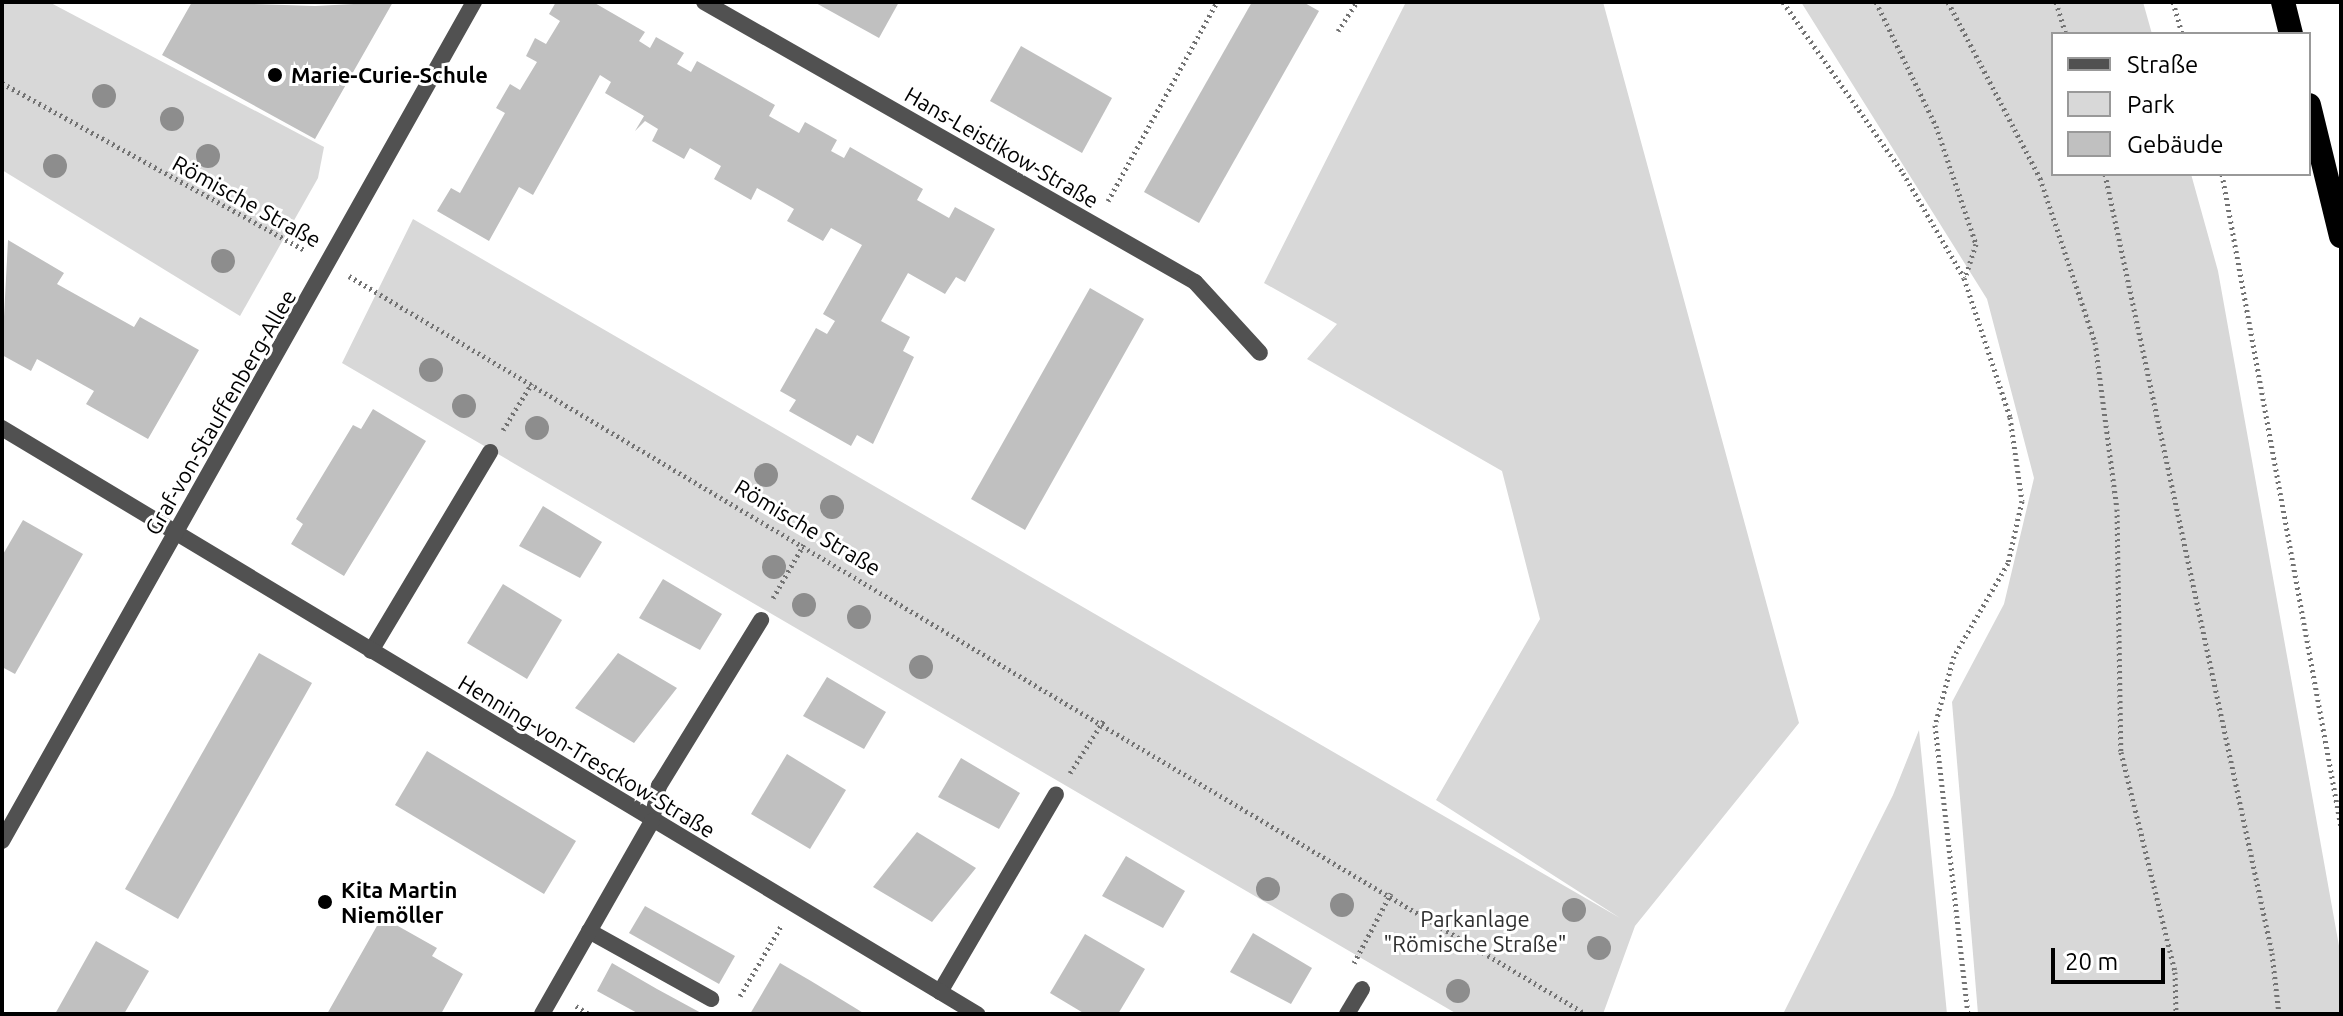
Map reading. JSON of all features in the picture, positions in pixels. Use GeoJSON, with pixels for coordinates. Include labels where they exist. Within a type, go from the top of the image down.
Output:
{"type":"FeatureCollection","features":[{"type":"Feature","properties":{"kind":"highway"},"geometry":{"type":"LineString","coordinates":[[2283,2],[2290,32]]}},
{"type":"Feature","properties":{"kind":"highway"},"geometry":{"type":"LineString","coordinates":[[2311,113],[2341,236]]}},
{"type":"Feature","properties":{"kind":"street","name":"Graf-von-Stauffenberg-Allee"},"geometry":{"type":"LineString","coordinates":[[2,841],[474,2]]}},
{"type":"Feature","properties":{"kind":"street","name":"Hans-Leistikow-Straße"},"geometry":{"type":"LineString","coordinates":[[704,2],[1195,282],[1260,353]]}},
{"type":"Feature","properties":{"kind":"street","name":"Henning-von-Tresckow-Straße"},"geometry":{"type":"LineString","coordinates":[[2,428],[977,1014]]}},
{"type":"Feature","properties":{"kind":"street"},"geometry":{"type":"LineString","coordinates":[[371,651],[490,452]]}},
{"type":"Feature","properties":{"kind":"street"},"geometry":{"type":"LineString","coordinates":[[542,1014],[652,821],[659,786],[761,620]]}},
{"type":"Feature","properties":{"kind":"street"},"geometry":{"type":"LineString","coordinates":[[940,992],[1056,794]]}},
{"type":"Feature","properties":{"kind":"street"},"geometry":{"type":"LineString","coordinates":[[589,931],[711,999]]}},
{"type":"Feature","properties":{"kind":"street"},"geometry":{"type":"LineString","coordinates":[[1347,1014],[1362,989]]}},
{"type":"Feature","properties":{"kind":"path"},"geometry":{"type":"LineString","coordinates":[[1095,225],[1217,2]]}},
{"type":"Feature","properties":{"kind":"path"},"geometry":{"type":"LineString","coordinates":[[1338,31],[1357,2]]}},
{"type":"Feature","properties":{"kind":"path"},"geometry":{"type":"LineString","coordinates":[[1783,2],[1903,173],[1964,278],[2010,417],[2022,501],[2008,563],[1954,656],[1935,725],[1968,1014]]}},
{"type":"Feature","properties":{"kind":"path"},"geometry":{"type":"LineString","coordinates":[[1876,2],[1936,126],[1976,244],[1964,278]]}},
{"type":"Feature","properties":{"kind":"path"},"geometry":{"type":"LineString","coordinates":[[1948,2],[2040,178],[2095,342],[2117,509],[2121,752],[2175,972],[2176,1014]]}},
{"type":"Feature","properties":{"kind":"path"},"geometry":{"type":"LineString","coordinates":[[2056,2],[2065,32]]}},
{"type":"Feature","properties":{"kind":"path"},"geometry":{"type":"LineString","coordinates":[[2173,2],[2181,32]]}},
{"type":"Feature","properties":{"kind":"path","name":"Römische Straße"},"geometry":{"type":"LineString","coordinates":[[2,83],[327,264],[532,383],[1104,720],[1586,1014]]}},
{"type":"Feature","properties":{"kind":"path"},"geometry":{"type":"LineString","coordinates":[[2105,176],[2269,938],[2279,1014]]}},
{"type":"Feature","properties":{"kind":"path"},"geometry":{"type":"LineString","coordinates":[[2222,176],[2341,827]]}},
{"type":"Feature","properties":{"kind":"path"},"geometry":{"type":"LineString","coordinates":[[490,452],[532,383]]}},
{"type":"Feature","properties":{"kind":"path"},"geometry":{"type":"LineString","coordinates":[[761,620],[804,544]]}},
{"type":"Feature","properties":{"kind":"path"},"geometry":{"type":"LineString","coordinates":[[1056,794],[1104,720]]}},
{"type":"Feature","properties":{"kind":"path"},"geometry":{"type":"LineString","coordinates":[[1362,989],[1349,973],[1391,893]]}},
{"type":"Feature","properties":{"kind":"path"},"geometry":{"type":"LineString","coordinates":[[731,1011],[794,904]]}},
{"type":"Feature","properties":{"kind":"green space"},"geometry":{"type":"Polygon","coordinates":[[[2,2],[49,2],[324,147],[318,178],[240,316],[2,170],[2,2]]]}},
{"type":"Feature","properties":{"kind":"green space","name":"Parkanlage \"Römische Straße\""},"geometry":{"type":"Polygon","coordinates":[[[1406,2],[1603,2],[1799,723],[1635,926],[1603,1014],[1457,1014],[342,363],[413,219],[1620,918],[1436,800],[1540,619],[1502,471],[1307,359],[1337,324],[1264,283],[1406,2]]]}},
{"type":"Feature","properties":{"kind":"green space"},"geometry":{"type":"Polygon","coordinates":[[[1801,2],[2143,2],[2151,32],[2051,32],[2051,176],[2192,176],[2218,271],[2341,957],[2341,1014],[1978,1014],[1952,702],[2004,604],[2034,478],[1987,299],[1801,2]]]}},
{"type":"Feature","properties":{"kind":"green space"},"geometry":{"type":"Polygon","coordinates":[[[1919,730],[1947,1014],[1783,1014],[1893,795],[1919,730]]]}},
{"type":"Feature","properties":{"kind":"building","name":"Marie-Curie-Schule"},"geometry":{"type":"Polygon","coordinates":[[[192,2],[315,6],[393,2],[315,139],[162,55],[192,2]]]}},
{"type":"Feature","properties":{"kind":"building"},"geometry":{"type":"Polygon","coordinates":[[[556,2],[593,2],[645,32],[639,41],[650,48],[656,37],[684,53],[677,64],[691,72],[697,61],[775,105],[769,116],[799,133],[805,122],[837,140],[831,151],[844,158],[850,147],[923,189],[917,200],[949,218],[955,207],[995,229],[965,282],[956,277],[945,294],[908,273],[881,321],[910,337],[903,351],[914,357],[873,444],[857,435],[851,446],[789,411],[796,400],[780,391],[816,328],[827,334],[835,321],[823,314],[862,245],[831,228],[823,241],[787,221],[794,209],[775,198],[757,188],[751,200],[714,179],[721,166],[690,148],[684,159],[652,141],[658,129],[645,121],[635,131],[644,116],[605,93],[611,82],[600,75],[533,195],[519,187],[489,241],[437,211],[451,188],[460,193],[505,113],[496,108],[510,84],[520,90],[537,62],[526,56],[535,38],[546,44],[560,21],[549,14],[556,2]]]}},
{"type":"Feature","properties":{"kind":"building"},"geometry":{"type":"Polygon","coordinates":[[[814,2],[899,2],[879,38],[814,2]]]}},
{"type":"Feature","properties":{"kind":"building"},"geometry":{"type":"Polygon","coordinates":[[[1252,2],[1303,2],[1319,11],[1199,223],[1144,192],[1252,2]]]}},
{"type":"Feature","properties":{"kind":"building"},"geometry":{"type":"Polygon","coordinates":[[[1021,46],[1112,98],[1082,153],[990,101],[1021,46]]]}},
{"type":"Feature","properties":{"kind":"building"},"geometry":{"type":"Polygon","coordinates":[[[8,240],[64,273],[57,284],[134,327],[140,317],[199,350],[148,439],[86,404],[94,391],[37,359],[31,371],[2,355],[8,240]]]}},
{"type":"Feature","properties":{"kind":"building"},"geometry":{"type":"Polygon","coordinates":[[[1090,288],[1144,319],[1025,530],[971,499],[1090,288]]]}},
{"type":"Feature","properties":{"kind":"building"},"geometry":{"type":"Polygon","coordinates":[[[373,409],[426,441],[344,576],[291,544],[303,524],[296,519],[353,425],[361,429],[373,409]]]}},
{"type":"Feature","properties":{"kind":"building"},"geometry":{"type":"Polygon","coordinates":[[[543,506],[602,542],[580,578],[519,546],[543,506]]]}},
{"type":"Feature","properties":{"kind":"building"},"geometry":{"type":"Polygon","coordinates":[[[23,520],[83,554],[15,674],[2,667],[2,556],[23,520]]]}},
{"type":"Feature","properties":{"kind":"building"},"geometry":{"type":"Polygon","coordinates":[[[663,579],[722,614],[700,650],[639,618],[663,579]]]}},
{"type":"Feature","properties":{"kind":"building"},"geometry":{"type":"Polygon","coordinates":[[[503,584],[562,620],[527,679],[467,643],[503,584]]]}},
{"type":"Feature","properties":{"kind":"building"},"geometry":{"type":"Polygon","coordinates":[[[259,653],[312,683],[178,919],[125,889],[259,653]]]}},
{"type":"Feature","properties":{"kind":"building"},"geometry":{"type":"Polygon","coordinates":[[[618,653],[677,688],[634,743],[575,708],[618,653]]]}},
{"type":"Feature","properties":{"kind":"building"},"geometry":{"type":"Polygon","coordinates":[[[827,677],[886,712],[864,749],[803,716],[827,677]]]}},
{"type":"Feature","properties":{"kind":"building"},"geometry":{"type":"Polygon","coordinates":[[[427,751],[576,841],[544,894],[395,805],[427,751]]]}},
{"type":"Feature","properties":{"kind":"building"},"geometry":{"type":"Polygon","coordinates":[[[787,754],[846,790],[810,849],[751,814],[787,754]]]}},
{"type":"Feature","properties":{"kind":"building"},"geometry":{"type":"Polygon","coordinates":[[[961,758],[1020,793],[999,829],[938,797],[961,758]]]}},
{"type":"Feature","properties":{"kind":"building"},"geometry":{"type":"Polygon","coordinates":[[[917,832],[976,868],[932,922],[873,887],[917,832]]]}},
{"type":"Feature","properties":{"kind":"building"},"geometry":{"type":"Polygon","coordinates":[[[1126,856],[1185,891],[1163,928],[1102,896],[1126,856]]]}},
{"type":"Feature","properties":{"kind":"building"},"geometry":{"type":"Polygon","coordinates":[[[645,906],[735,956],[719,984],[629,933],[645,906]]]}},
{"type":"Feature","properties":{"kind":"building"},"geometry":{"type":"Polygon","coordinates":[[[382,917],[437,948],[432,956],[463,974],[441,1014],[327,1014],[382,917]]]}},
{"type":"Feature","properties":{"kind":"building"},"geometry":{"type":"Polygon","coordinates":[[[1253,933],[1312,968],[1291,1004],[1230,972],[1253,933]]]}},
{"type":"Feature","properties":{"kind":"building"},"geometry":{"type":"Polygon","coordinates":[[[1085,934],[1145,969],[1118,1014],[1085,1014],[1050,993],[1085,934]]]}},
{"type":"Feature","properties":{"kind":"building"},"geometry":{"type":"Polygon","coordinates":[[[96,941],[149,971],[124,1014],[55,1014],[96,941]]]}},
{"type":"Feature","properties":{"kind":"building"},"geometry":{"type":"Polygon","coordinates":[[[612,963],[703,1014],[639,1014],[597,991],[612,963]]]}},
{"type":"Feature","properties":{"kind":"building"},"geometry":{"type":"Polygon","coordinates":[[[780,963],[811,981],[865,1014],[750,1014],[780,963]]]}},
{"type":"Feature","properties":{"kind":"place","name":"Marie-Curie-Schule"},"geometry":{"type":"Point","coordinates":[275,75]}},
{"type":"Feature","properties":{"kind":"place","name":"Kita Martin Niemöller"},"geometry":{"type":"Point","coordinates":[325,902]}}]}
